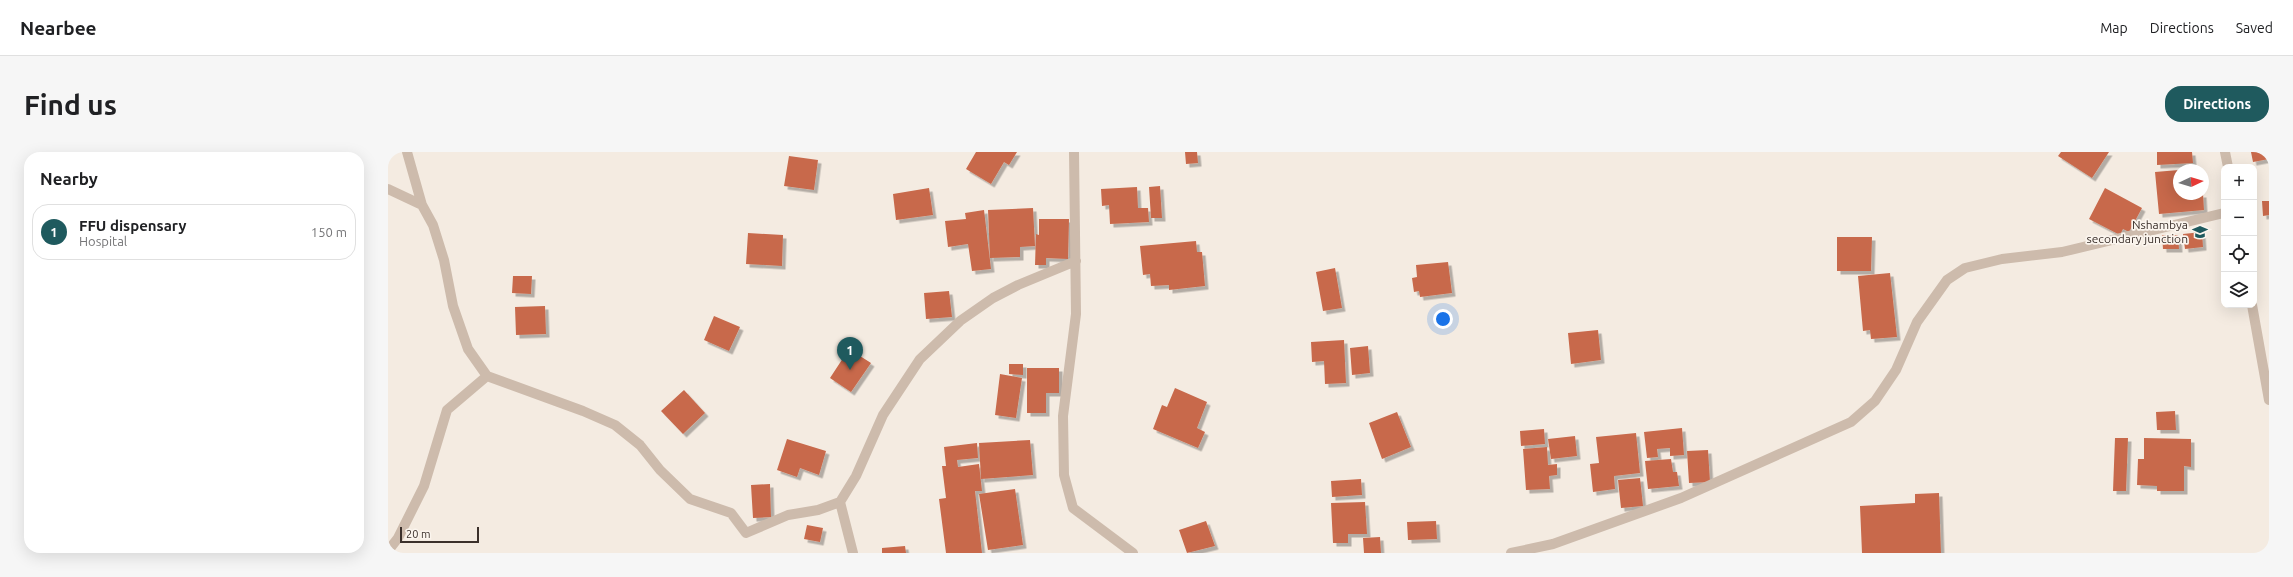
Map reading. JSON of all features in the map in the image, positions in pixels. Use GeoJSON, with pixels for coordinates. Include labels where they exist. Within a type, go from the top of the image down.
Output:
{"type":"FeatureCollection","features":[{"type":"Feature","properties":{"kind":"street"},"geometry":{"type":"LineString","coordinates":[[407,152],[422,205],[433,225],[440,246],[453,306],[468,349],[487,376],[583,410],[615,425],[640,445],[660,470],[690,499],[731,513],[746,533],[788,515],[818,510],[840,502],[856,476],[883,414],[920,359],[960,321],[993,298],[1018,285],[1076,261]]}},
{"type":"Feature","properties":{"kind":"street"},"geometry":{"type":"LineString","coordinates":[[1074,152],[1076,314],[1063,416],[1064,475],[1073,508],[1133,553]]}},
{"type":"Feature","properties":{"kind":"street"},"geometry":{"type":"LineString","coordinates":[[2225,152],[2227,164]]}},
{"type":"Feature","properties":{"kind":"street"},"geometry":{"type":"LineString","coordinates":[[388,189],[422,205]]}},
{"type":"Feature","properties":{"kind":"street"},"geometry":{"type":"LineString","coordinates":[[1511,553],[1553,544],[1681,498],[1851,422],[1875,401],[1896,370],[1918,322],[1947,280],[1965,268],[2002,259],[2062,252],[2221,214]]}},
{"type":"Feature","properties":{"kind":"street"},"geometry":{"type":"LineString","coordinates":[[2253,308],[2269,400]]}},
{"type":"Feature","properties":{"kind":"street"},"geometry":{"type":"LineString","coordinates":[[388,551],[398,538],[424,486],[447,410],[487,376]]}},
{"type":"Feature","properties":{"kind":"street"},"geometry":{"type":"LineString","coordinates":[[840,502],[853,553]]}},
{"type":"Feature","properties":{"kind":"building"},"geometry":{"type":"Polygon","coordinates":[[[976,152],[1017,152],[1009,165],[1004,162],[991,184],[966,169],[976,152]]]}},
{"type":"Feature","properties":{"kind":"building"},"geometry":{"type":"Polygon","coordinates":[[[1185,152],[1197,152],[1198,163],[1186,164],[1185,152]]]}},
{"type":"Feature","properties":{"kind":"building"},"geometry":{"type":"Polygon","coordinates":[[[2061,152],[2109,152],[2092,178],[2058,156],[2061,152]]]}},
{"type":"Feature","properties":{"kind":"building"},"geometry":{"type":"Polygon","coordinates":[[[2157,152],[2192,152],[2193,163],[2157,165],[2157,152]]]}},
{"type":"Feature","properties":{"kind":"building"},"geometry":{"type":"Polygon","coordinates":[[[2251,152],[2269,152],[2269,159],[2253,162],[2251,152]]]}},
{"type":"Feature","properties":{"kind":"building"},"geometry":{"type":"Polygon","coordinates":[[[789,156],[818,160],[814,190],[784,186],[789,156]]]}},
{"type":"Feature","properties":{"kind":"building"},"geometry":{"type":"Polygon","coordinates":[[[2173,170],[2173,200],[2203,200],[2204,210],[2159,214],[2155,172],[2173,170]]]}},
{"type":"Feature","properties":{"kind":"building"},"geometry":{"type":"Polygon","coordinates":[[[1160,186],[1162,218],[1151,218],[1149,187],[1160,186]]]}},
{"type":"Feature","properties":{"kind":"building"},"geometry":{"type":"Polygon","coordinates":[[[1137,187],[1138,208],[1148,208],[1149,222],[1110,224],[1109,205],[1102,206],[1101,189],[1137,187]]]}},
{"type":"Feature","properties":{"kind":"building"},"geometry":{"type":"Polygon","coordinates":[[[929,188],[933,215],[896,220],[893,194],[929,188]]]}},
{"type":"Feature","properties":{"kind":"building"},"geometry":{"type":"Polygon","coordinates":[[[2105,188],[2142,208],[2129,232],[2123,229],[2120,235],[2089,219],[2105,188]]]}},
{"type":"Feature","properties":{"kind":"building"},"geometry":{"type":"Polygon","coordinates":[[[2262,201],[2269,201],[2269,215],[2263,216],[2262,201]]]}},
{"type":"Feature","properties":{"kind":"building"},"geometry":{"type":"Polygon","coordinates":[[[1033,208],[1035,246],[1020,247],[1020,257],[990,258],[988,210],[1033,208]]]}},
{"type":"Feature","properties":{"kind":"building"},"geometry":{"type":"Polygon","coordinates":[[[984,210],[991,269],[972,271],[968,244],[948,247],[945,221],[966,219],[965,213],[984,210]]]}},
{"type":"Feature","properties":{"kind":"building"},"geometry":{"type":"Polygon","coordinates":[[[1039,219],[1069,219],[1068,259],[1046,258],[1046,265],[1035,265],[1036,234],[1039,235],[1039,219]]]}},
{"type":"Feature","properties":{"kind":"building"},"geometry":{"type":"Polygon","coordinates":[[[2202,232],[2203,247],[2185,249],[2183,234],[2202,232]]]}},
{"type":"Feature","properties":{"kind":"building"},"geometry":{"type":"Polygon","coordinates":[[[748,233],[783,235],[782,266],[746,264],[748,233]]]}},
{"type":"Feature","properties":{"kind":"building"},"geometry":{"type":"Polygon","coordinates":[[[2162,235],[2178,235],[2179,249],[2163,249],[2162,235]]]}},
{"type":"Feature","properties":{"kind":"building"},"geometry":{"type":"Polygon","coordinates":[[[1837,237],[1872,237],[1871,271],[1837,271],[1837,237]]]}},
{"type":"Feature","properties":{"kind":"building"},"geometry":{"type":"Polygon","coordinates":[[[1196,241],[1197,252],[1202,252],[1205,286],[1169,290],[1169,285],[1151,286],[1150,274],[1143,275],[1140,246],[1196,241]]]}},
{"type":"Feature","properties":{"kind":"building"},"geometry":{"type":"Polygon","coordinates":[[[1448,262],[1452,293],[1420,297],[1419,291],[1414,292],[1412,278],[1417,277],[1416,265],[1448,262]]]}},
{"type":"Feature","properties":{"kind":"building"},"geometry":{"type":"Polygon","coordinates":[[[1335,268],[1342,308],[1323,311],[1316,272],[1335,268]]]}},
{"type":"Feature","properties":{"kind":"building"},"geometry":{"type":"Polygon","coordinates":[[[1890,273],[1897,337],[1871,339],[1870,330],[1863,331],[1858,276],[1890,273]]]}},
{"type":"Feature","properties":{"kind":"building"},"geometry":{"type":"Polygon","coordinates":[[[513,276],[532,276],[531,294],[512,293],[513,276]]]}},
{"type":"Feature","properties":{"kind":"building"},"geometry":{"type":"Polygon","coordinates":[[[949,291],[952,317],[926,319],[924,293],[949,291]]]}},
{"type":"Feature","properties":{"kind":"building"},"geometry":{"type":"Polygon","coordinates":[[[545,306],[546,334],[516,335],[515,307],[545,306]]]}},
{"type":"Feature","properties":{"kind":"building"},"geometry":{"type":"Polygon","coordinates":[[[714,316],[740,327],[729,351],[704,340],[714,316]]]}},
{"type":"Feature","properties":{"kind":"building"},"geometry":{"type":"Polygon","coordinates":[[[1598,330],[1601,360],[1571,364],[1568,333],[1598,330]]]}},
{"type":"Feature","properties":{"kind":"building"},"geometry":{"type":"Polygon","coordinates":[[[1344,340],[1346,383],[1325,384],[1324,361],[1312,362],[1311,342],[1344,340]]]}},
{"type":"Feature","properties":{"kind":"building"},"geometry":{"type":"Polygon","coordinates":[[[1368,346],[1370,373],[1352,375],[1350,348],[1368,346]]]}},
{"type":"Feature","properties":{"kind":"building"},"geometry":{"type":"Polygon","coordinates":[[[849,349],[871,363],[851,392],[830,378],[849,349]]]}},
{"type":"Feature","properties":{"kind":"building"},"geometry":{"type":"Polygon","coordinates":[[[1009,364],[1023,364],[1023,375],[1009,374],[1009,364]]]}},
{"type":"Feature","properties":{"kind":"building"},"geometry":{"type":"Polygon","coordinates":[[[1027,368],[1059,368],[1059,393],[1046,393],[1046,413],[1027,413],[1027,368]]]}},
{"type":"Feature","properties":{"kind":"building"},"geometry":{"type":"Polygon","coordinates":[[[1000,374],[1022,378],[1016,418],[995,415],[1000,374]]]}},
{"type":"Feature","properties":{"kind":"building"},"geometry":{"type":"Polygon","coordinates":[[[1175,388],[1207,402],[1197,428],[1205,432],[1198,448],[1153,429],[1162,405],[1167,407],[1175,388]]]}},
{"type":"Feature","properties":{"kind":"building"},"geometry":{"type":"Polygon","coordinates":[[[684,390],[705,413],[683,434],[661,411],[684,390]]]}},
{"type":"Feature","properties":{"kind":"building"},"geometry":{"type":"Polygon","coordinates":[[[2175,411],[2176,430],[2157,430],[2156,412],[2175,411]]]}},
{"type":"Feature","properties":{"kind":"building"},"geometry":{"type":"Polygon","coordinates":[[[1397,412],[1411,447],[1382,459],[1369,423],[1397,412]]]}},
{"type":"Feature","properties":{"kind":"building"},"geometry":{"type":"Polygon","coordinates":[[[1682,428],[1684,455],[1670,456],[1670,448],[1657,449],[1658,457],[1647,458],[1644,432],[1682,428]]]}},
{"type":"Feature","properties":{"kind":"building"},"geometry":{"type":"Polygon","coordinates":[[[1544,429],[1545,444],[1521,446],[1520,431],[1544,429]]]}},
{"type":"Feature","properties":{"kind":"building"},"geometry":{"type":"Polygon","coordinates":[[[1636,433],[1640,473],[1614,476],[1615,489],[1593,492],[1590,464],[1599,463],[1596,437],[1636,433]]]}},
{"type":"Feature","properties":{"kind":"building"},"geometry":{"type":"Polygon","coordinates":[[[1575,436],[1577,456],[1551,459],[1548,439],[1575,436]]]}},
{"type":"Feature","properties":{"kind":"building"},"geometry":{"type":"Polygon","coordinates":[[[2115,438],[2128,438],[2126,491],[2113,491],[2115,438]]]}},
{"type":"Feature","properties":{"kind":"building"},"geometry":{"type":"Polygon","coordinates":[[[2144,438],[2191,439],[2191,467],[2184,466],[2184,491],[2157,491],[2157,486],[2137,485],[2138,459],[2144,459],[2144,438]]]}},
{"type":"Feature","properties":{"kind":"building"},"geometry":{"type":"Polygon","coordinates":[[[787,439],[826,451],[819,475],[800,468],[797,477],[777,470],[787,439]]]}},
{"type":"Feature","properties":{"kind":"building"},"geometry":{"type":"Polygon","coordinates":[[[1030,440],[1033,475],[981,479],[979,443],[1030,440]]]}},
{"type":"Feature","properties":{"kind":"building"},"geometry":{"type":"Polygon","coordinates":[[[977,443],[978,458],[957,460],[958,467],[979,464],[982,491],[975,491],[982,553],[946,553],[939,499],[946,498],[942,466],[946,466],[944,447],[977,443]]]}},
{"type":"Feature","properties":{"kind":"building"},"geometry":{"type":"Polygon","coordinates":[[[1547,447],[1548,465],[1557,464],[1557,475],[1549,476],[1550,489],[1526,490],[1523,449],[1547,447]]]}},
{"type":"Feature","properties":{"kind":"building"},"geometry":{"type":"Polygon","coordinates":[[[1708,450],[1710,482],[1689,483],[1687,451],[1708,450]]]}},
{"type":"Feature","properties":{"kind":"building"},"geometry":{"type":"Polygon","coordinates":[[[1671,459],[1673,472],[1677,472],[1679,486],[1648,489],[1645,461],[1671,459]]]}},
{"type":"Feature","properties":{"kind":"building"},"geometry":{"type":"Polygon","coordinates":[[[1640,478],[1643,506],[1621,508],[1618,480],[1640,478]]]}},
{"type":"Feature","properties":{"kind":"building"},"geometry":{"type":"Polygon","coordinates":[[[1361,479],[1362,495],[1332,497],[1331,481],[1361,479]]]}},
{"type":"Feature","properties":{"kind":"building"},"geometry":{"type":"Polygon","coordinates":[[[770,484],[771,517],[753,518],[751,485],[770,484]]]}},
{"type":"Feature","properties":{"kind":"building"},"geometry":{"type":"Polygon","coordinates":[[[1015,489],[1023,545],[988,550],[979,494],[1015,489]]]}},
{"type":"Feature","properties":{"kind":"building"},"geometry":{"type":"Polygon","coordinates":[[[1939,493],[1941,553],[1862,553],[1860,506],[1915,503],[1915,494],[1939,493]]]}},
{"type":"Feature","properties":{"kind":"building"},"geometry":{"type":"Polygon","coordinates":[[[1365,502],[1367,534],[1348,534],[1348,543],[1333,543],[1331,503],[1365,502]]]}},
{"type":"Feature","properties":{"kind":"building"},"geometry":{"type":"Polygon","coordinates":[[[1206,521],[1215,546],[1187,553],[1179,530],[1206,521]]]}},
{"type":"Feature","properties":{"kind":"building"},"geometry":{"type":"Polygon","coordinates":[[[1436,521],[1437,539],[1408,540],[1407,522],[1436,521]]]}},
{"type":"Feature","properties":{"kind":"building"},"geometry":{"type":"Polygon","coordinates":[[[807,525],[823,528],[820,542],[804,539],[807,525]]]}},
{"type":"Feature","properties":{"kind":"building"},"geometry":{"type":"Polygon","coordinates":[[[1380,537],[1381,553],[1364,553],[1363,538],[1380,537]]]}},
{"type":"Feature","properties":{"kind":"building"},"geometry":{"type":"Polygon","coordinates":[[[905,546],[906,553],[882,553],[882,548],[905,546]]]}},
{"type":"Feature","properties":{"kind":"place","name":"Nshambya secondary junction"},"geometry":{"type":"Point","coordinates":[2200,232]}},
{"type":"Feature","properties":{"kind":"place","name":"FFU dispensary"},"geometry":{"type":"Point","coordinates":[850,370]}}]}
